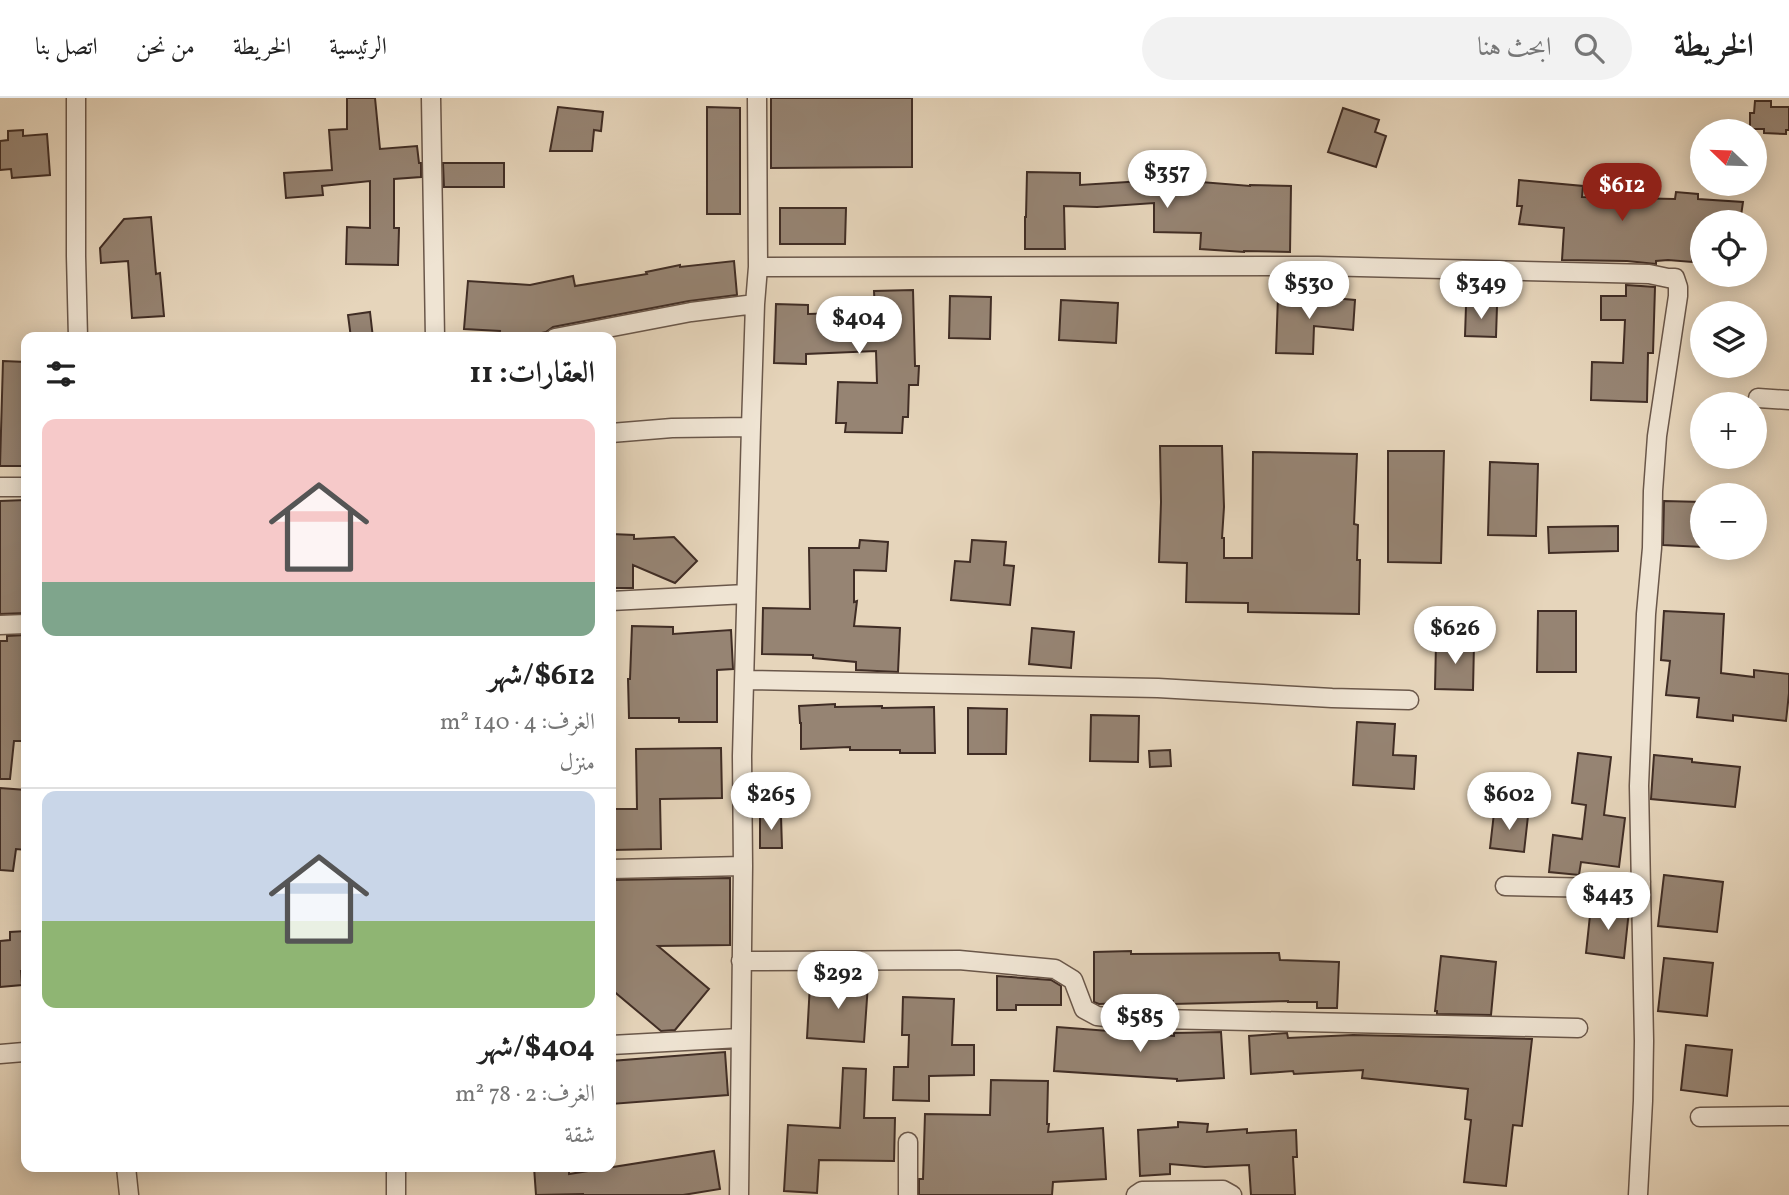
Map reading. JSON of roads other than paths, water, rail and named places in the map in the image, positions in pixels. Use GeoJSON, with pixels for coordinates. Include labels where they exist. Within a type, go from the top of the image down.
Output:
{"type":"FeatureCollection","features":[{"type":"Feature","properties":{"kind":"street"},"geometry":{"type":"LineString","coordinates":[[76,98],[78,332]]}},
{"type":"Feature","properties":{"kind":"street"},"geometry":{"type":"LineString","coordinates":[[431,98],[435,332]]}},
{"type":"Feature","properties":{"kind":"street"},"geometry":{"type":"LineString","coordinates":[[738,1195],[742,755],[758,267],[757,98]]}},
{"type":"Feature","properties":{"kind":"street"},"geometry":{"type":"LineString","coordinates":[[758,267],[1318,266],[1649,274],[1675,278],[1678,296],[1657,436],[1653,491],[1639,786],[1644,1041],[1638,1195]]}},
{"type":"Feature","properties":{"kind":"street"},"geometry":{"type":"LineString","coordinates":[[586,332],[691,312],[755,304]]}},
{"type":"Feature","properties":{"kind":"street"},"geometry":{"type":"LineString","coordinates":[[1767,399],[1789,400]]}},
{"type":"Feature","properties":{"kind":"street"},"geometry":{"type":"LineString","coordinates":[[616,433],[672,428],[751,427]]}},
{"type":"Feature","properties":{"kind":"street"},"geometry":{"type":"LineString","coordinates":[[0,487],[21,487]]}},
{"type":"Feature","properties":{"kind":"street"},"geometry":{"type":"LineString","coordinates":[[616,601],[746,594]]}},
{"type":"Feature","properties":{"kind":"street"},"geometry":{"type":"LineString","coordinates":[[0,625],[21,624]]}},
{"type":"Feature","properties":{"kind":"street"},"geometry":{"type":"LineString","coordinates":[[745,680],[1158,688],[1409,700]]}},
{"type":"Feature","properties":{"kind":"street"},"geometry":{"type":"LineString","coordinates":[[616,869],[743,866]]}},
{"type":"Feature","properties":{"kind":"street"},"geometry":{"type":"LineString","coordinates":[[1505,886],[1605,888],[1641,882]]}},
{"type":"Feature","properties":{"kind":"street"},"geometry":{"type":"LineString","coordinates":[[741,961],[959,960],[1055,969],[1073,980],[1084,1009],[1097,1016],[1115,1018],[1578,1028]]}},
{"type":"Feature","properties":{"kind":"street"},"geometry":{"type":"LineString","coordinates":[[616,1045],[740,1038]]}},
{"type":"Feature","properties":{"kind":"street"},"geometry":{"type":"LineString","coordinates":[[0,1054],[21,1052]]}},
{"type":"Feature","properties":{"kind":"street"},"geometry":{"type":"LineString","coordinates":[[1700,1117],[1789,1116]]}},
{"type":"Feature","properties":{"kind":"street"},"geometry":{"type":"LineString","coordinates":[[908,1142],[908,1195]]}},
{"type":"Feature","properties":{"kind":"street"},"geometry":{"type":"LineString","coordinates":[[127,1172],[129,1195]]}},
{"type":"Feature","properties":{"kind":"street"},"geometry":{"type":"LineString","coordinates":[[396,1172],[396,1195]]}},
{"type":"Feature","properties":{"kind":"street"},"geometry":{"type":"LineString","coordinates":[[1136,1195],[1142,1191],[1196,1190],[1223,1190],[1232,1195]]}}]}
